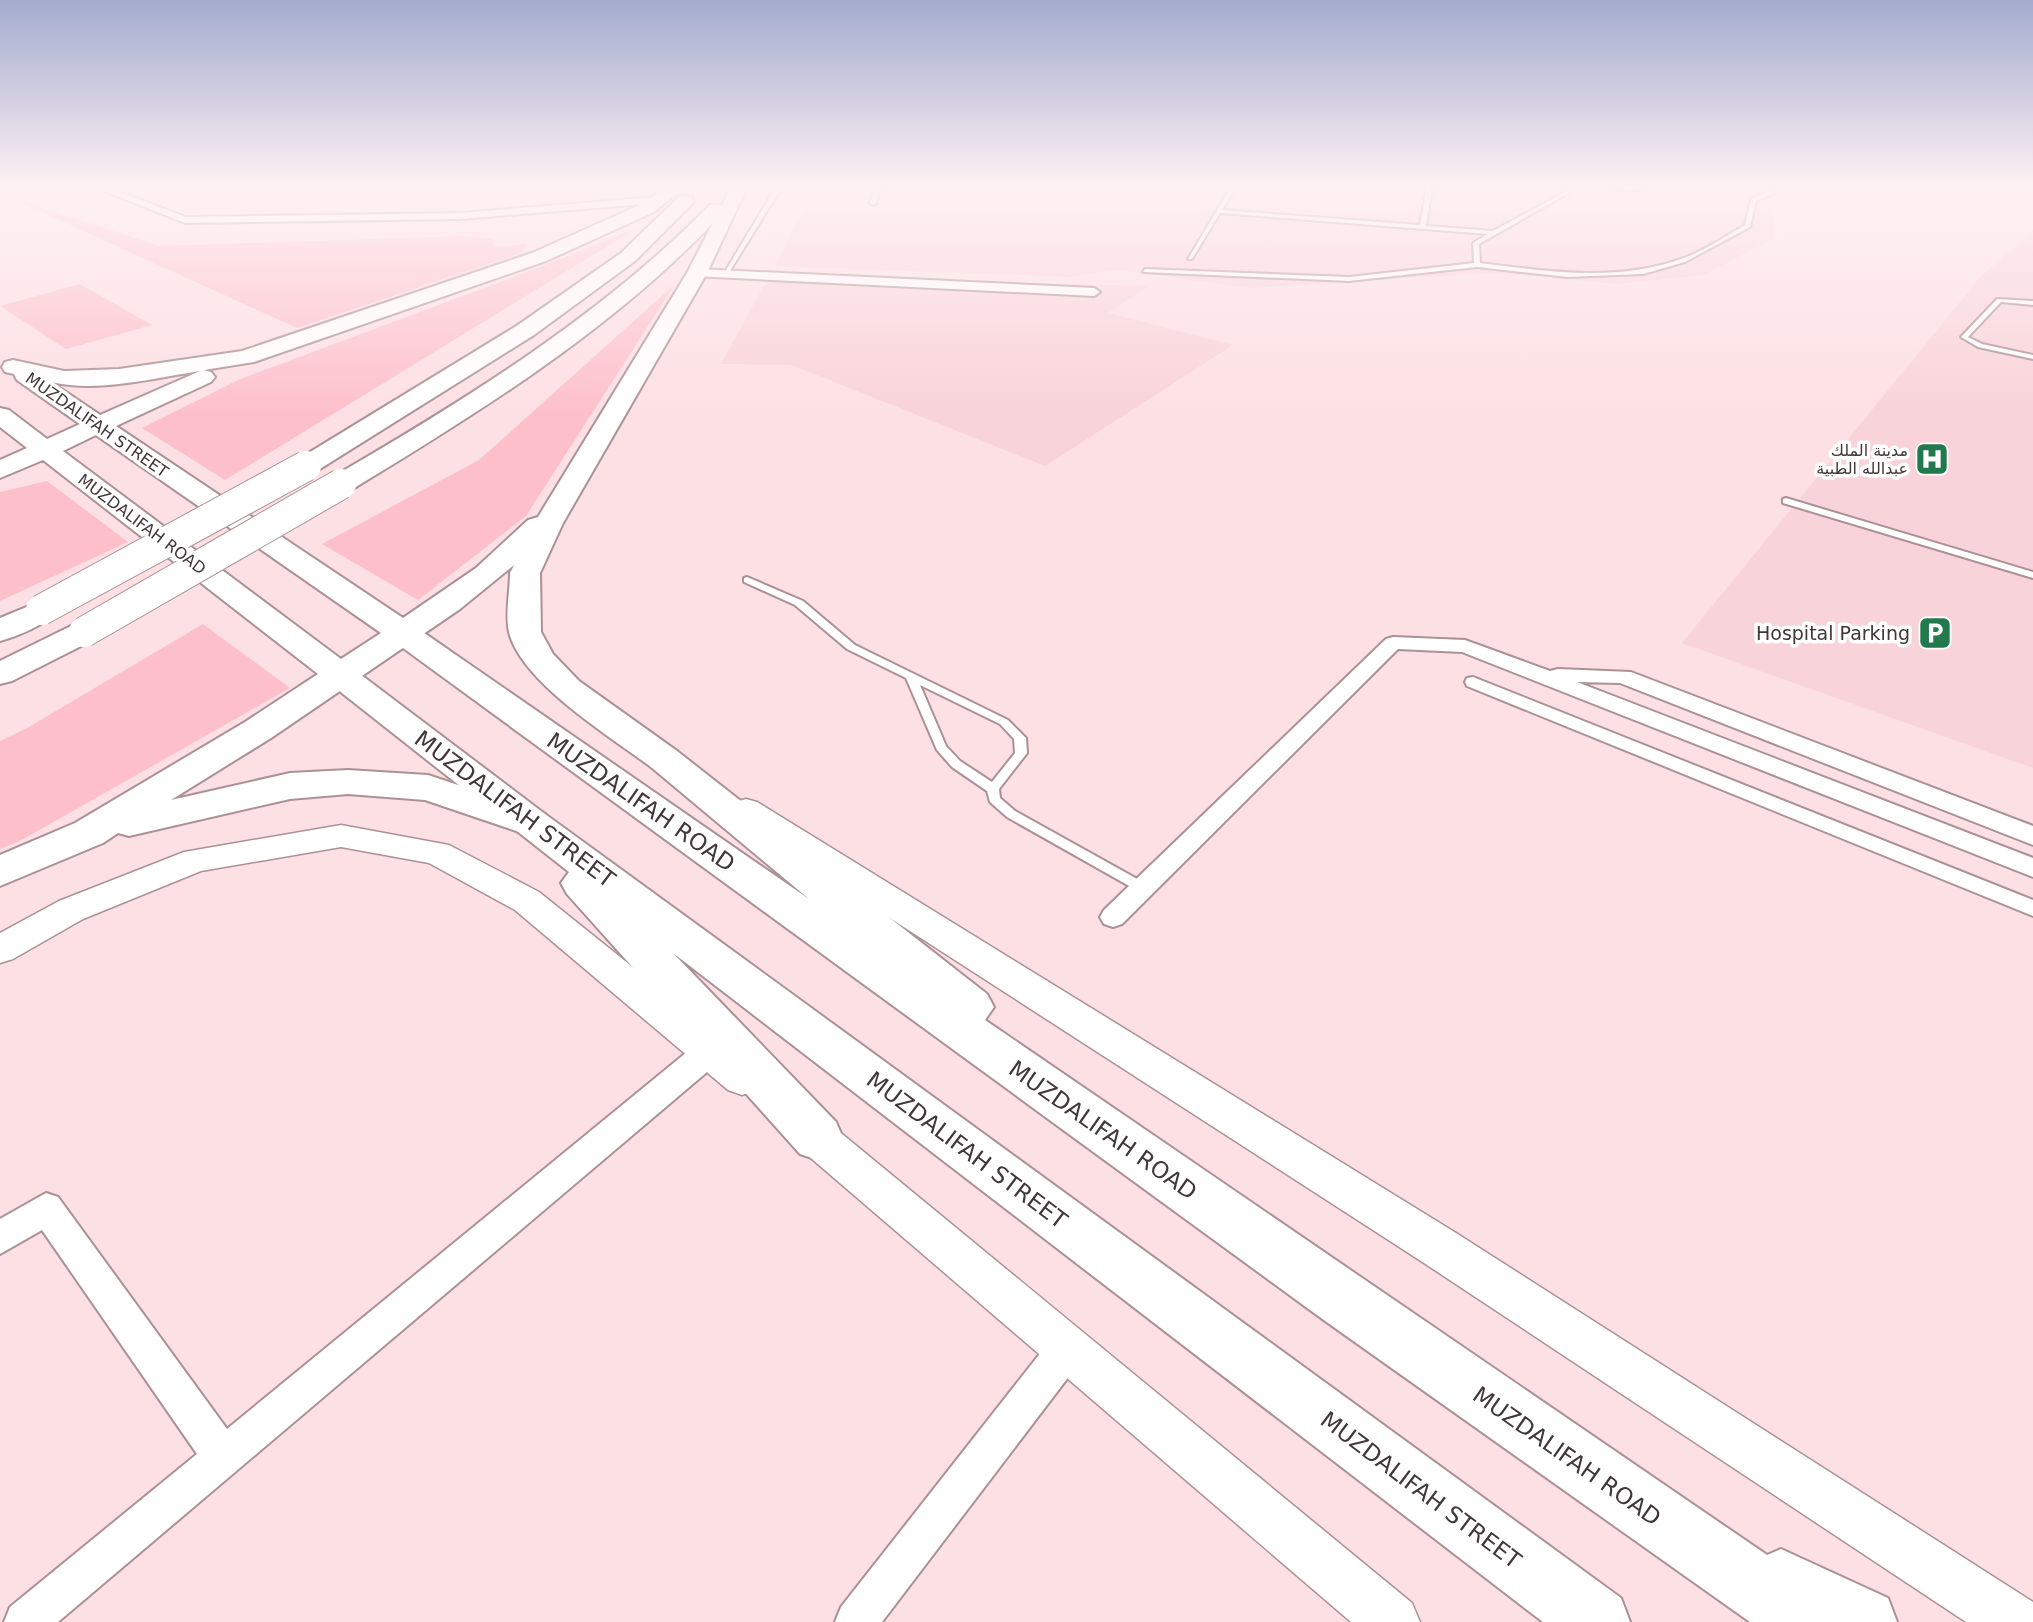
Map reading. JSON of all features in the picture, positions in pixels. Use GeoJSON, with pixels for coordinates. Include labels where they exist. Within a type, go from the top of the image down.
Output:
{"type":"FeatureCollection","features":[{"type":"Feature","properties":{"kind":"main road"},"geometry":{"type":"LineString","coordinates":[[0,470],[247,358],[523,263]]}},
{"type":"Feature","properties":{"kind":"main road"},"geometry":{"type":"LineString","coordinates":[[0,631],[306,466],[537,322],[620,263]]}},
{"type":"Feature","properties":{"kind":"main road"},"geometry":{"type":"LineString","coordinates":[[0,674],[84,632],[421,438],[598,316],[661,263]]}},
{"type":"Feature","properties":{"kind":"main road"},"geometry":{"type":"LineString","coordinates":[[702,263],[560,505],[525,573],[526,632],[539,659],[567,688],[664,759],[1072,1090],[1341,1299]]}},
{"type":"Feature","properties":{"kind":"main road"},"geometry":{"type":"LineString","coordinates":[[7,363],[64,378],[107,377],[247,358]]}},
{"type":"Feature","properties":{"kind":"main road","name":"MUZDALIFAH STREET"},"geometry":{"type":"LineString","coordinates":[[7,363],[403,633]]}},
{"type":"Feature","properties":{"kind":"main road"},"geometry":{"type":"LineString","coordinates":[[0,415],[44,449]]}},
{"type":"Feature","properties":{"kind":"main road","name":"MUZDALIFAH ROAD"},"geometry":{"type":"LineString","coordinates":[[44,449],[340,675]]}},
{"type":"Feature","properties":{"kind":"main road"},"geometry":{"type":"LineString","coordinates":[[0,871],[89,833],[258,730],[487,574],[560,505]]}},
{"type":"Feature","properties":{"kind":"main road","name":"MUZDALIFAH ROAD"},"geometry":{"type":"LineString","coordinates":[[403,633],[1341,1299],[1807,1622]]}},
{"type":"Feature","properties":{"kind":"main road","name":"MUZDALIFAH STREET"},"geometry":{"type":"LineString","coordinates":[[340,675],[531,823],[1597,1622]]}},
{"type":"Feature","properties":{"kind":"main road"},"geometry":{"type":"LineString","coordinates":[[89,833],[202,804],[290,786],[348,782],[428,788],[531,823],[588,890],[818,1138]]}},
{"type":"Feature","properties":{"kind":"main road"},"geometry":{"type":"LineString","coordinates":[[1679,1533],[1864,1622]]}},
{"type":"Feature","properties":{"kind":"street"},"geometry":{"type":"LineString","coordinates":[[697,273],[1094,292]]}},
{"type":"Feature","properties":{"kind":"street"},"geometry":{"type":"LineString","coordinates":[[1113,918],[1394,643],[1465,646],[2033,869]]}},
{"type":"Feature","properties":{"kind":"street"},"geometry":{"type":"LineString","coordinates":[[1536,674],[1623,677],[2033,836]]}},
{"type":"Feature","properties":{"kind":"street"},"geometry":{"type":"LineString","coordinates":[[1473,682],[2033,908]]}},
{"type":"Feature","properties":{"kind":"street"},"geometry":{"type":"LineString","coordinates":[[664,759],[1440,1248],[2015,1622]]}},
{"type":"Feature","properties":{"kind":"street"},"geometry":{"type":"LineString","coordinates":[[0,948],[71,910],[196,860],[341,836],[437,853],[527,901],[709,1052],[818,1138],[1066,1350],[1393,1622]]}},
{"type":"Feature","properties":{"kind":"street"},"geometry":{"type":"LineString","coordinates":[[25,1622],[709,1052]]}},
{"type":"Feature","properties":{"kind":"street"},"geometry":{"type":"LineString","coordinates":[[0,1238],[46,1208],[223,1457]]}},
{"type":"Feature","properties":{"kind":"street"},"geometry":{"type":"LineString","coordinates":[[856,1622],[1066,1350]]}},
{"type":"Feature","properties":{"kind":"lane"},"geometry":{"type":"LineString","coordinates":[[725,274],[732,263]]}},
{"type":"Feature","properties":{"kind":"lane"},"geometry":{"type":"LineString","coordinates":[[1145,271],[1349,279],[1477,265],[1568,275],[1643,272],[1678,263]]}},
{"type":"Feature","properties":{"kind":"lane"},"geometry":{"type":"LineString","coordinates":[[2033,303],[1999,300],[1964,337],[1980,346],[2033,357]]}},
{"type":"Feature","properties":{"kind":"lane"},"geometry":{"type":"LineString","coordinates":[[1786,501],[2033,575]]}},
{"type":"Feature","properties":{"kind":"lane"},"geometry":{"type":"LineString","coordinates":[[747,580],[799,603],[851,647],[1004,722],[1020,738],[1021,754],[993,789],[994,799],[1010,814],[1143,888]]}},
{"type":"Feature","properties":{"kind":"lane"},"geometry":{"type":"LineString","coordinates":[[911,677],[941,747],[956,764],[993,789]]}},
{"type":"Feature","properties":{"kind":"shaded area"},"geometry":{"type":"Polygon","coordinates":[[[153,263],[493,263],[297,328],[153,263]]]}},
{"type":"Feature","properties":{"kind":"shaded area"},"geometry":{"type":"Polygon","coordinates":[[[550,263],[580,263],[225,480],[142,428],[238,380],[550,263]]]}},
{"type":"Feature","properties":{"kind":"shaded area"},"geometry":{"type":"Polygon","coordinates":[[[777,263],[1728,263],[1704,275],[1618,284],[1496,273],[1251,288],[1117,270],[1068,277],[775,266],[777,263]]]}},
{"type":"Feature","properties":{"kind":"shaded area","name":"مدينة الملك عبدالله الطبية"},"geometry":{"type":"Polygon","coordinates":[[[1996,263],[2033,263],[2033,768],[1682,643],[1981,276],[1996,263]]]}},
{"type":"Feature","properties":{"kind":"shaded area"},"geometry":{"type":"Polygon","coordinates":[[[769,276],[1149,286],[1108,313],[1233,345],[1045,466],[792,365],[721,364],[769,276]]]}},
{"type":"Feature","properties":{"kind":"shaded area"},"geometry":{"type":"Polygon","coordinates":[[[80,284],[152,325],[66,349],[0,306],[80,284]]]}},
{"type":"Feature","properties":{"kind":"shaded area"},"geometry":{"type":"Polygon","coordinates":[[[675,284],[526,516],[418,600],[322,544],[479,460],[675,284]]]}},
{"type":"Feature","properties":{"kind":"shaded area"},"geometry":{"type":"Polygon","coordinates":[[[47,481],[128,542],[0,601],[0,492],[47,481]]]}},
{"type":"Feature","properties":{"kind":"shaded area"},"geometry":{"type":"Polygon","coordinates":[[[203,624],[290,688],[20,841],[0,849],[0,741],[27,728],[203,624]]]}},
{"type":"Feature","properties":{"kind":"place","name":"مدينة الملك عبدالله الطبية"},"geometry":{"type":"Point","coordinates":[1932,459]}},
{"type":"Feature","properties":{"kind":"place","name":"Hospital Parking"},"geometry":{"type":"Point","coordinates":[1935,633]}}]}
